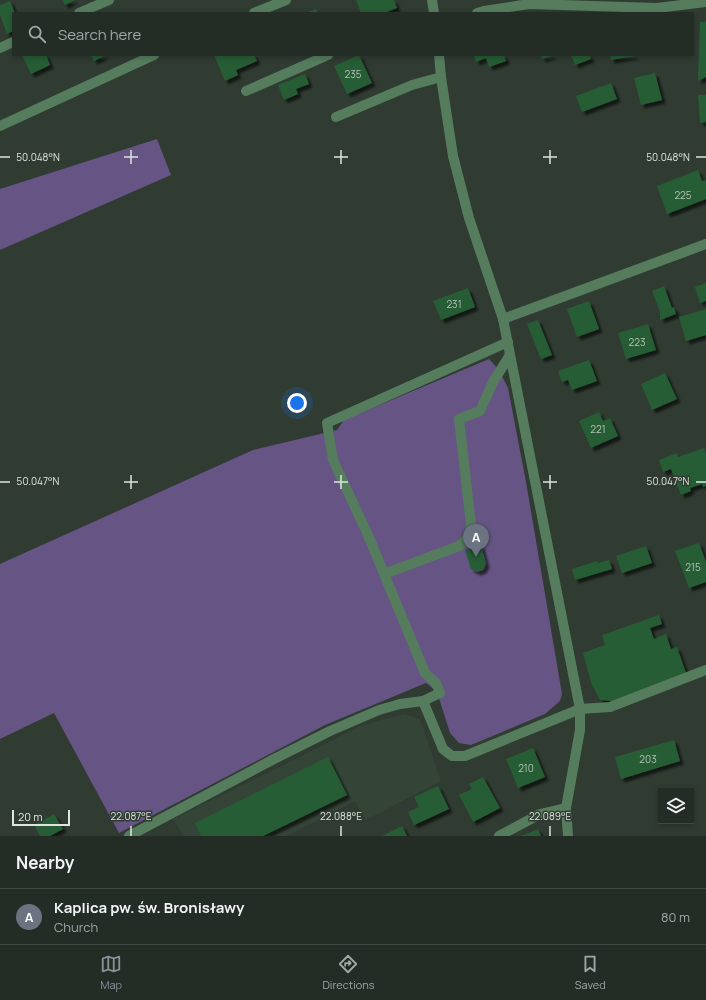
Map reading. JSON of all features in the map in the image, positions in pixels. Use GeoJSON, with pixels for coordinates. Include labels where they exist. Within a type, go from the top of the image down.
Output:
{"type":"FeatureCollection","features":[{"type":"Feature","properties":{"kind":"street"},"geometry":{"type":"LineString","coordinates":[[81,12],[109,0]]}},
{"type":"Feature","properties":{"kind":"street"},"geometry":{"type":"LineString","coordinates":[[256,12],[286,0]]}},
{"type":"Feature","properties":{"kind":"street"},"geometry":{"type":"LineString","coordinates":[[432,0],[432,12]]}},
{"type":"Feature","properties":{"kind":"street"},"geometry":{"type":"LineString","coordinates":[[480,12],[529,4],[657,8],[706,2]]}},
{"type":"Feature","properties":{"kind":"street"},"geometry":{"type":"LineString","coordinates":[[0,48],[12,42]]}},
{"type":"Feature","properties":{"kind":"street"},"geometry":{"type":"LineString","coordinates":[[0,126],[152,56]]}},
{"type":"Feature","properties":{"kind":"street"},"geometry":{"type":"LineString","coordinates":[[246,91],[326,56]]}},
{"type":"Feature","properties":{"kind":"street"},"geometry":{"type":"LineString","coordinates":[[439,56],[453,156],[469,218],[503,319],[580,709],[580,730],[566,808],[568,836]]}},
{"type":"Feature","properties":{"kind":"street"},"geometry":{"type":"LineString","coordinates":[[336,117],[412,85],[441,77]]}},
{"type":"Feature","properties":{"kind":"street"},"geometry":{"type":"LineString","coordinates":[[503,319],[706,244]]}},
{"type":"Feature","properties":{"kind":"street"},"geometry":{"type":"LineString","coordinates":[[129,836],[274,759],[330,732],[379,710],[400,704],[423,701],[440,693],[436,683],[425,673],[368,535],[333,460],[327,423],[508,342]]}},
{"type":"Feature","properties":{"kind":"street"},"geometry":{"type":"LineString","coordinates":[[384,574],[458,546],[468,538],[471,525],[459,419],[480,411],[493,382],[510,355]]}},
{"type":"Feature","properties":{"kind":"street"},"geometry":{"type":"LineString","coordinates":[[423,701],[444,749],[452,756],[465,756],[580,709],[610,707],[706,670]]}},
{"type":"Feature","properties":{"kind":"street"},"geometry":{"type":"LineString","coordinates":[[499,836],[540,814],[566,808]]}},
{"type":"Feature","properties":{"kind":"shaded area"},"geometry":{"type":"Polygon","coordinates":[[[157,139],[171,175],[0,250],[0,189],[157,139]]]}},
{"type":"Feature","properties":{"kind":"shaded area"},"geometry":{"type":"Polygon","coordinates":[[[489,359],[499,370],[508,388],[526,482],[562,694],[560,701],[545,714],[471,745],[459,743],[450,733],[437,692],[426,683],[325,725],[119,833],[54,713],[0,739],[0,564],[253,450],[337,430],[344,420],[489,359]]]}},
{"type":"Feature","properties":{"kind":"shaded area"},"geometry":{"type":"Polygon","coordinates":[[[404,714],[420,719],[441,781],[366,820],[355,801],[287,836],[183,836],[173,819],[360,726],[404,714]]]}},
{"type":"Feature","properties":{"kind":"building"},"geometry":{"type":"Polygon","coordinates":[[[62,0],[75,0],[65,5],[62,0]]]}},
{"type":"Feature","properties":{"kind":"building"},"geometry":{"type":"Polygon","coordinates":[[[356,0],[394,0],[397,8],[387,12],[361,12],[356,0]]]}},
{"type":"Feature","properties":{"kind":"building"},"geometry":{"type":"Polygon","coordinates":[[[10,1],[15,12],[12,12],[12,32],[7,34],[0,15],[0,5],[10,1]]]}},
{"type":"Feature","properties":{"kind":"building"},"geometry":{"type":"Polygon","coordinates":[[[316,9],[318,12],[308,12],[316,9]]]}},
{"type":"Feature","properties":{"kind":"building"},"geometry":{"type":"Polygon","coordinates":[[[700,22],[706,22],[706,77],[698,81],[700,22]]]}},
{"type":"Feature","properties":{"kind":"building"},"geometry":{"type":"Polygon","coordinates":[[[22,56],[46,56],[50,65],[31,74],[22,56]]]}},
{"type":"Feature","properties":{"kind":"building"},"geometry":{"type":"Polygon","coordinates":[[[92,56],[104,56],[94,61],[92,56]]]}},
{"type":"Feature","properties":{"kind":"building"},"geometry":{"type":"Polygon","coordinates":[[[214,56],[254,56],[257,61],[236,70],[238,75],[225,81],[214,56]]]}},
{"type":"Feature","properties":{"kind":"building"},"geometry":{"type":"Polygon","coordinates":[[[359,56],[372,83],[347,94],[334,66],[359,56]]]}},
{"type":"Feature","properties":{"kind":"building"},"geometry":{"type":"Polygon","coordinates":[[[474,56],[504,56],[506,61],[489,67],[486,58],[476,62],[474,56]]]}},
{"type":"Feature","properties":{"kind":"building"},"geometry":{"type":"Polygon","coordinates":[[[541,56],[552,56],[542,59],[541,56]]]}},
{"type":"Feature","properties":{"kind":"building"},"geometry":{"type":"Polygon","coordinates":[[[571,56],[590,56],[591,59],[575,65],[571,56]]]}},
{"type":"Feature","properties":{"kind":"building"},"geometry":{"type":"Polygon","coordinates":[[[610,56],[635,56],[611,60],[610,56]]]}},
{"type":"Feature","properties":{"kind":"building"},"geometry":{"type":"Polygon","coordinates":[[[655,73],[662,100],[641,105],[634,78],[655,73]]]}},
{"type":"Feature","properties":{"kind":"building"},"geometry":{"type":"Polygon","coordinates":[[[305,74],[309,84],[296,89],[298,94],[284,100],[278,85],[305,74]]]}},
{"type":"Feature","properties":{"kind":"building"},"geometry":{"type":"Polygon","coordinates":[[[611,83],[617,99],[582,112],[576,96],[611,83]]]}},
{"type":"Feature","properties":{"kind":"building"},"geometry":{"type":"Polygon","coordinates":[[[698,95],[706,95],[706,122],[700,123],[698,95]]]}},
{"type":"Feature","properties":{"kind":"building"},"geometry":{"type":"Polygon","coordinates":[[[698,170],[702,181],[705,180],[706,182],[706,199],[667,214],[657,186],[698,170]]]}},
{"type":"Feature","properties":{"kind":"building"},"geometry":{"type":"Polygon","coordinates":[[[706,283],[706,301],[700,303],[695,287],[706,283]]]}},
{"type":"Feature","properties":{"kind":"building"},"geometry":{"type":"Polygon","coordinates":[[[664,286],[672,308],[674,307],[676,314],[660,320],[660,312],[652,291],[664,286]]]}},
{"type":"Feature","properties":{"kind":"building"},"geometry":{"type":"Polygon","coordinates":[[[468,288],[475,307],[441,320],[433,301],[468,288]]]}},
{"type":"Feature","properties":{"kind":"building"},"geometry":{"type":"Polygon","coordinates":[[[589,301],[599,329],[577,337],[567,309],[589,301]]]}},
{"type":"Feature","properties":{"kind":"building"},"geometry":{"type":"Polygon","coordinates":[[[706,309],[706,335],[686,341],[679,317],[706,309]]]}},
{"type":"Feature","properties":{"kind":"building"},"geometry":{"type":"Polygon","coordinates":[[[538,320],[552,355],[541,359],[527,324],[538,320]]]}},
{"type":"Feature","properties":{"kind":"building"},"geometry":{"type":"Polygon","coordinates":[[[648,324],[656,350],[626,359],[618,333],[648,324]]]}},
{"type":"Feature","properties":{"kind":"building"},"geometry":{"type":"Polygon","coordinates":[[[589,360],[597,381],[572,390],[568,380],[562,382],[558,371],[589,360]]]}},
{"type":"Feature","properties":{"kind":"building"},"geometry":{"type":"Polygon","coordinates":[[[665,373],[677,399],[652,410],[641,384],[665,373]]]}},
{"type":"Feature","properties":{"kind":"building"},"geometry":{"type":"Polygon","coordinates":[[[599,412],[603,421],[610,418],[618,436],[591,448],[579,421],[599,412]]]}},
{"type":"Feature","properties":{"kind":"building"},"geometry":{"type":"Polygon","coordinates":[[[704,448],[706,454],[706,486],[703,487],[702,484],[690,488],[691,491],[681,495],[671,469],[663,472],[659,460],[677,453],[678,457],[704,448]]]}},
{"type":"Feature","properties":{"kind":"building"},"geometry":{"type":"Polygon","coordinates":[[[699,543],[706,562],[706,582],[689,588],[675,551],[699,543]]]}},
{"type":"Feature","properties":{"kind":"building"},"geometry":{"type":"Polygon","coordinates":[[[481,545],[486,564],[483,570],[477,572],[471,569],[465,550],[481,545]]]}},
{"type":"Feature","properties":{"kind":"building"},"geometry":{"type":"Polygon","coordinates":[[[646,546],[652,563],[622,573],[616,556],[646,546]]]}},
{"type":"Feature","properties":{"kind":"building"},"geometry":{"type":"Polygon","coordinates":[[[609,560],[612,569],[575,580],[572,569],[597,561],[598,563],[609,560]]]}},
{"type":"Feature","properties":{"kind":"building"},"geometry":{"type":"Polygon","coordinates":[[[659,615],[662,624],[650,628],[654,639],[666,634],[671,649],[677,647],[686,673],[612,701],[600,700],[592,685],[583,653],[605,645],[602,635],[659,615]]]}},
{"type":"Feature","properties":{"kind":"building"},"geometry":{"type":"Polygon","coordinates":[[[674,740],[680,761],[621,779],[615,757],[674,740]]]}},
{"type":"Feature","properties":{"kind":"building"},"geometry":{"type":"Polygon","coordinates":[[[533,748],[545,777],[518,788],[506,759],[533,748]]]}},
{"type":"Feature","properties":{"kind":"building"},"geometry":{"type":"Polygon","coordinates":[[[328,757],[347,795],[263,836],[201,836],[195,823],[328,757]]]}},
{"type":"Feature","properties":{"kind":"building"},"geometry":{"type":"Polygon","coordinates":[[[483,777],[500,808],[473,822],[459,795],[472,789],[469,784],[483,777]]]}},
{"type":"Feature","properties":{"kind":"building"},"geometry":{"type":"Polygon","coordinates":[[[438,786],[449,809],[414,825],[408,812],[419,807],[414,797],[438,786]]]}},
{"type":"Feature","properties":{"kind":"building"},"geometry":{"type":"Polygon","coordinates":[[[54,814],[63,829],[50,836],[40,836],[34,825],[54,814]]]}},
{"type":"Feature","properties":{"kind":"building"},"geometry":{"type":"Polygon","coordinates":[[[402,826],[407,836],[382,836],[402,826]]]}},
{"type":"Feature","properties":{"kind":"building"},"geometry":{"type":"Polygon","coordinates":[[[538,829],[541,836],[521,836],[538,829]]]}},
{"type":"Feature","properties":{"kind":"place","name":"Kaplica pw. św. Bronisławy"},"geometry":{"type":"Point","coordinates":[476,557]}}]}
